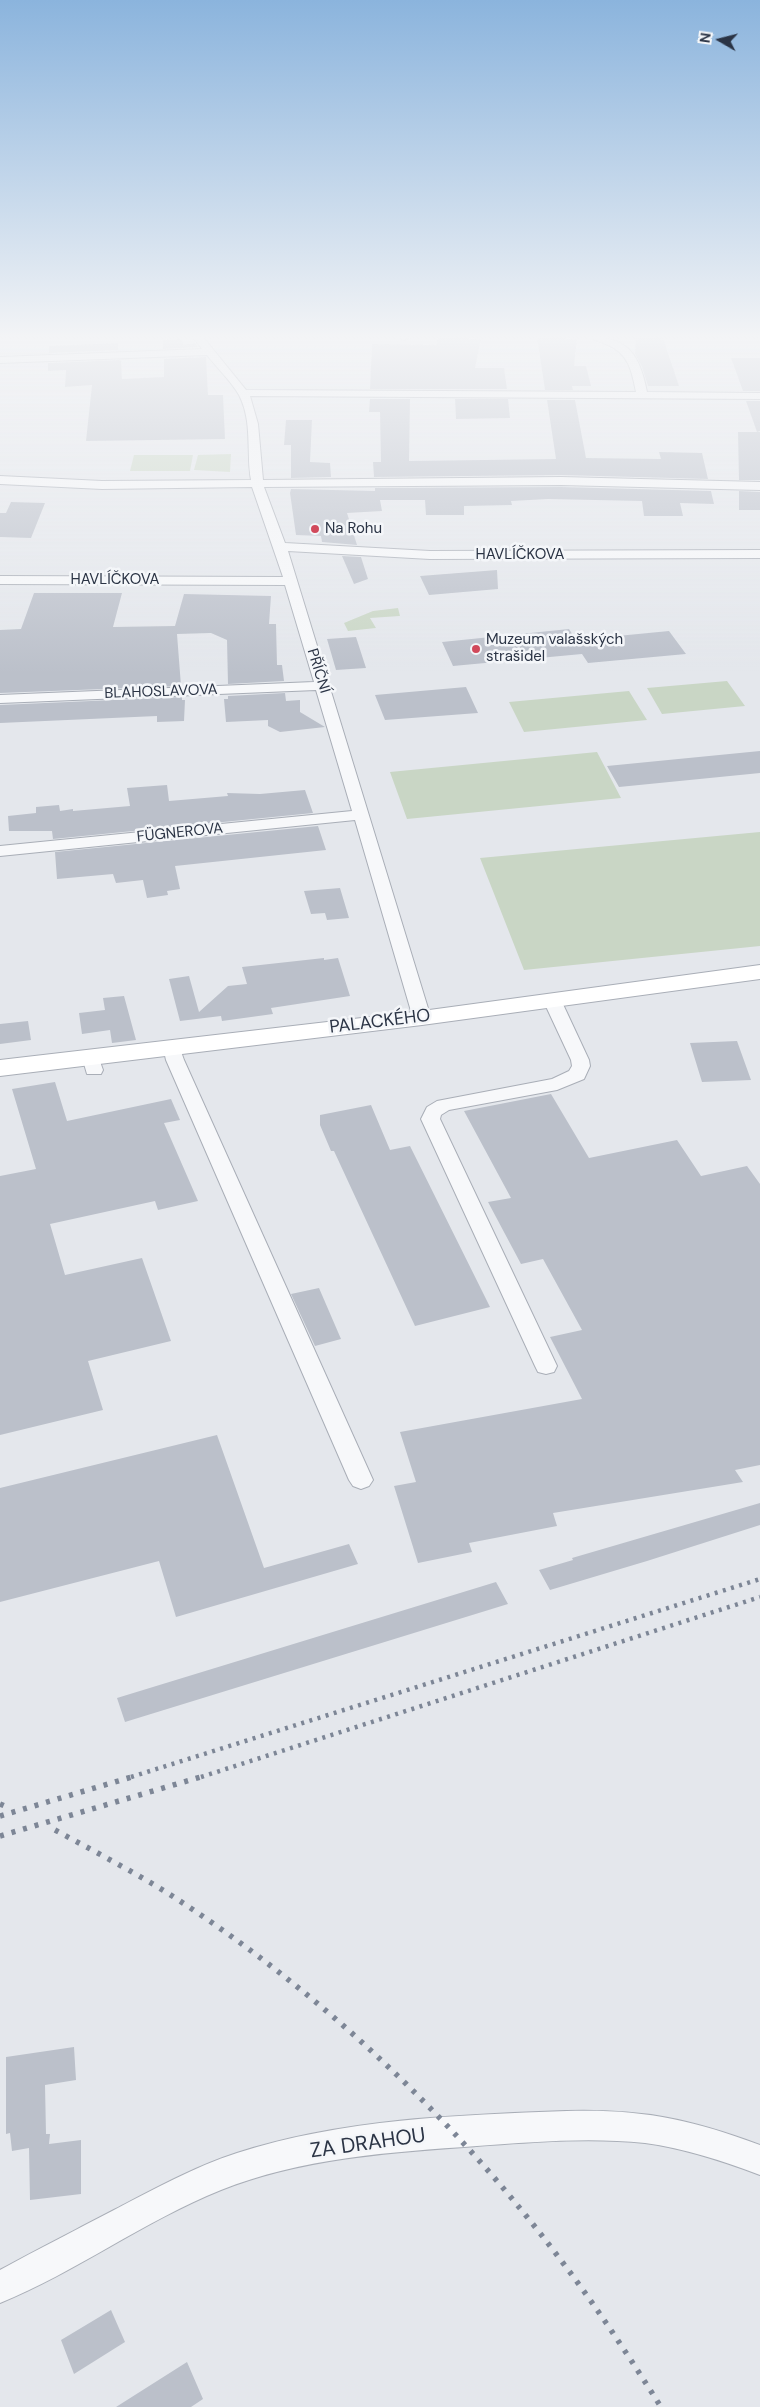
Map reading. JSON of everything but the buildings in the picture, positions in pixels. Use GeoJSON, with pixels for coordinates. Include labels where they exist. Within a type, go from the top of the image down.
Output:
{"type":"FeatureCollection","features":[{"type":"Feature","properties":{"kind":"street","name":"PŘÍČNÍ"},"geometry":{"type":"LineString","coordinates":[[256,449],[258,482],[291,581],[422,1018]]}},
{"type":"Feature","properties":{"kind":"street"},"geometry":{"type":"LineString","coordinates":[[0,480],[102,485],[561,480],[760,486]]}},
{"type":"Feature","properties":{"kind":"street","name":"HAVLÍČKOVA"},"geometry":{"type":"LineString","coordinates":[[280,547],[430,555],[760,554]]}},
{"type":"Feature","properties":{"kind":"street","name":"HAVLÍČKOVA"},"geometry":{"type":"LineString","coordinates":[[0,580],[291,581]]}},
{"type":"Feature","properties":{"kind":"street","name":"BLAHOSLAVOVA"},"geometry":{"type":"LineString","coordinates":[[0,699],[322,686]]}},
{"type":"Feature","properties":{"kind":"street","name":"FÜGNEROVA"},"geometry":{"type":"LineString","coordinates":[[0,851],[361,814]]}},
{"type":"Feature","properties":{"kind":"street","name":"PALACKÉHO"},"geometry":{"type":"LineString","coordinates":[[0,1068],[92,1064],[172,1047],[422,1018],[760,972]]}},
{"type":"Feature","properties":{"kind":"street"},"geometry":{"type":"LineString","coordinates":[[546,1366],[430,1117],[436,1108],[557,1084],[577,1075],[581,1066],[580,1060],[552,1000]]}},
{"type":"Feature","properties":{"kind":"street"},"geometry":{"type":"LineString","coordinates":[[172,1047],[175,1060],[361,1480]]}},
{"type":"Feature","properties":{"kind":"street","name":"ZA DRAHOU"},"geometry":{"type":"LineString","coordinates":[[0,2287],[173,2196],[204,2182],[236,2169],[278,2157],[353,2143],[454,2133],[606,2126],[645,2128],[688,2136],[760,2160]]}},
{"type":"Feature","properties":{"kind":"green space"},"geometry":{"type":"Polygon","coordinates":[[[231,454],[230,472],[194,470],[198,455],[231,454]]]}},
{"type":"Feature","properties":{"kind":"green space"},"geometry":{"type":"Polygon","coordinates":[[[134,455],[193,455],[190,471],[130,471],[134,455]]]}},
{"type":"Feature","properties":{"kind":"green space"},"geometry":{"type":"Polygon","coordinates":[[[398,608],[400,616],[370,618],[376,628],[348,631],[344,623],[373,611],[398,608]]]}},
{"type":"Feature","properties":{"kind":"green space"},"geometry":{"type":"Polygon","coordinates":[[[727,681],[745,706],[662,714],[647,688],[727,681]]]}},
{"type":"Feature","properties":{"kind":"green space"},"geometry":{"type":"Polygon","coordinates":[[[629,691],[647,720],[524,732],[509,702],[629,691]]]}},
{"type":"Feature","properties":{"kind":"green space"},"geometry":{"type":"Polygon","coordinates":[[[597,752],[621,798],[407,819],[390,772],[597,752]]]}},
{"type":"Feature","properties":{"kind":"green space"},"geometry":{"type":"Polygon","coordinates":[[[760,832],[760,946],[524,970],[480,858],[760,832]]]}},
{"type":"Feature","properties":{"kind":"railway"},"geometry":{"type":"LineString","coordinates":[[131,1777],[760,1579]]}},
{"type":"Feature","properties":{"kind":"railway"},"geometry":{"type":"LineString","coordinates":[[201,1777],[760,1597]]}},
{"type":"Feature","properties":{"kind":"railway"},"geometry":{"type":"LineString","coordinates":[[0,1816],[135,1776]]}},
{"type":"Feature","properties":{"kind":"railway"},"geometry":{"type":"LineString","coordinates":[[0,1836],[204,1776]]}},
{"type":"Feature","properties":{"kind":"railway"},"geometry":{"type":"LineString","coordinates":[[0,1804],[7,1807]]}},
{"type":"Feature","properties":{"kind":"railway"},"geometry":{"type":"LineString","coordinates":[[55,1830],[166,1892],[222,1930],[330,2014],[381,2060],[477,2158],[521,2210],[589,2298],[661,2407]]}},
{"type":"Feature","properties":{"kind":"place","name":"Na Rohu"},"geometry":{"type":"Point","coordinates":[315,529]}},
{"type":"Feature","properties":{"kind":"place","name":"Muzeum valašských strašidel"},"geometry":{"type":"Point","coordinates":[476,649]}}]}
